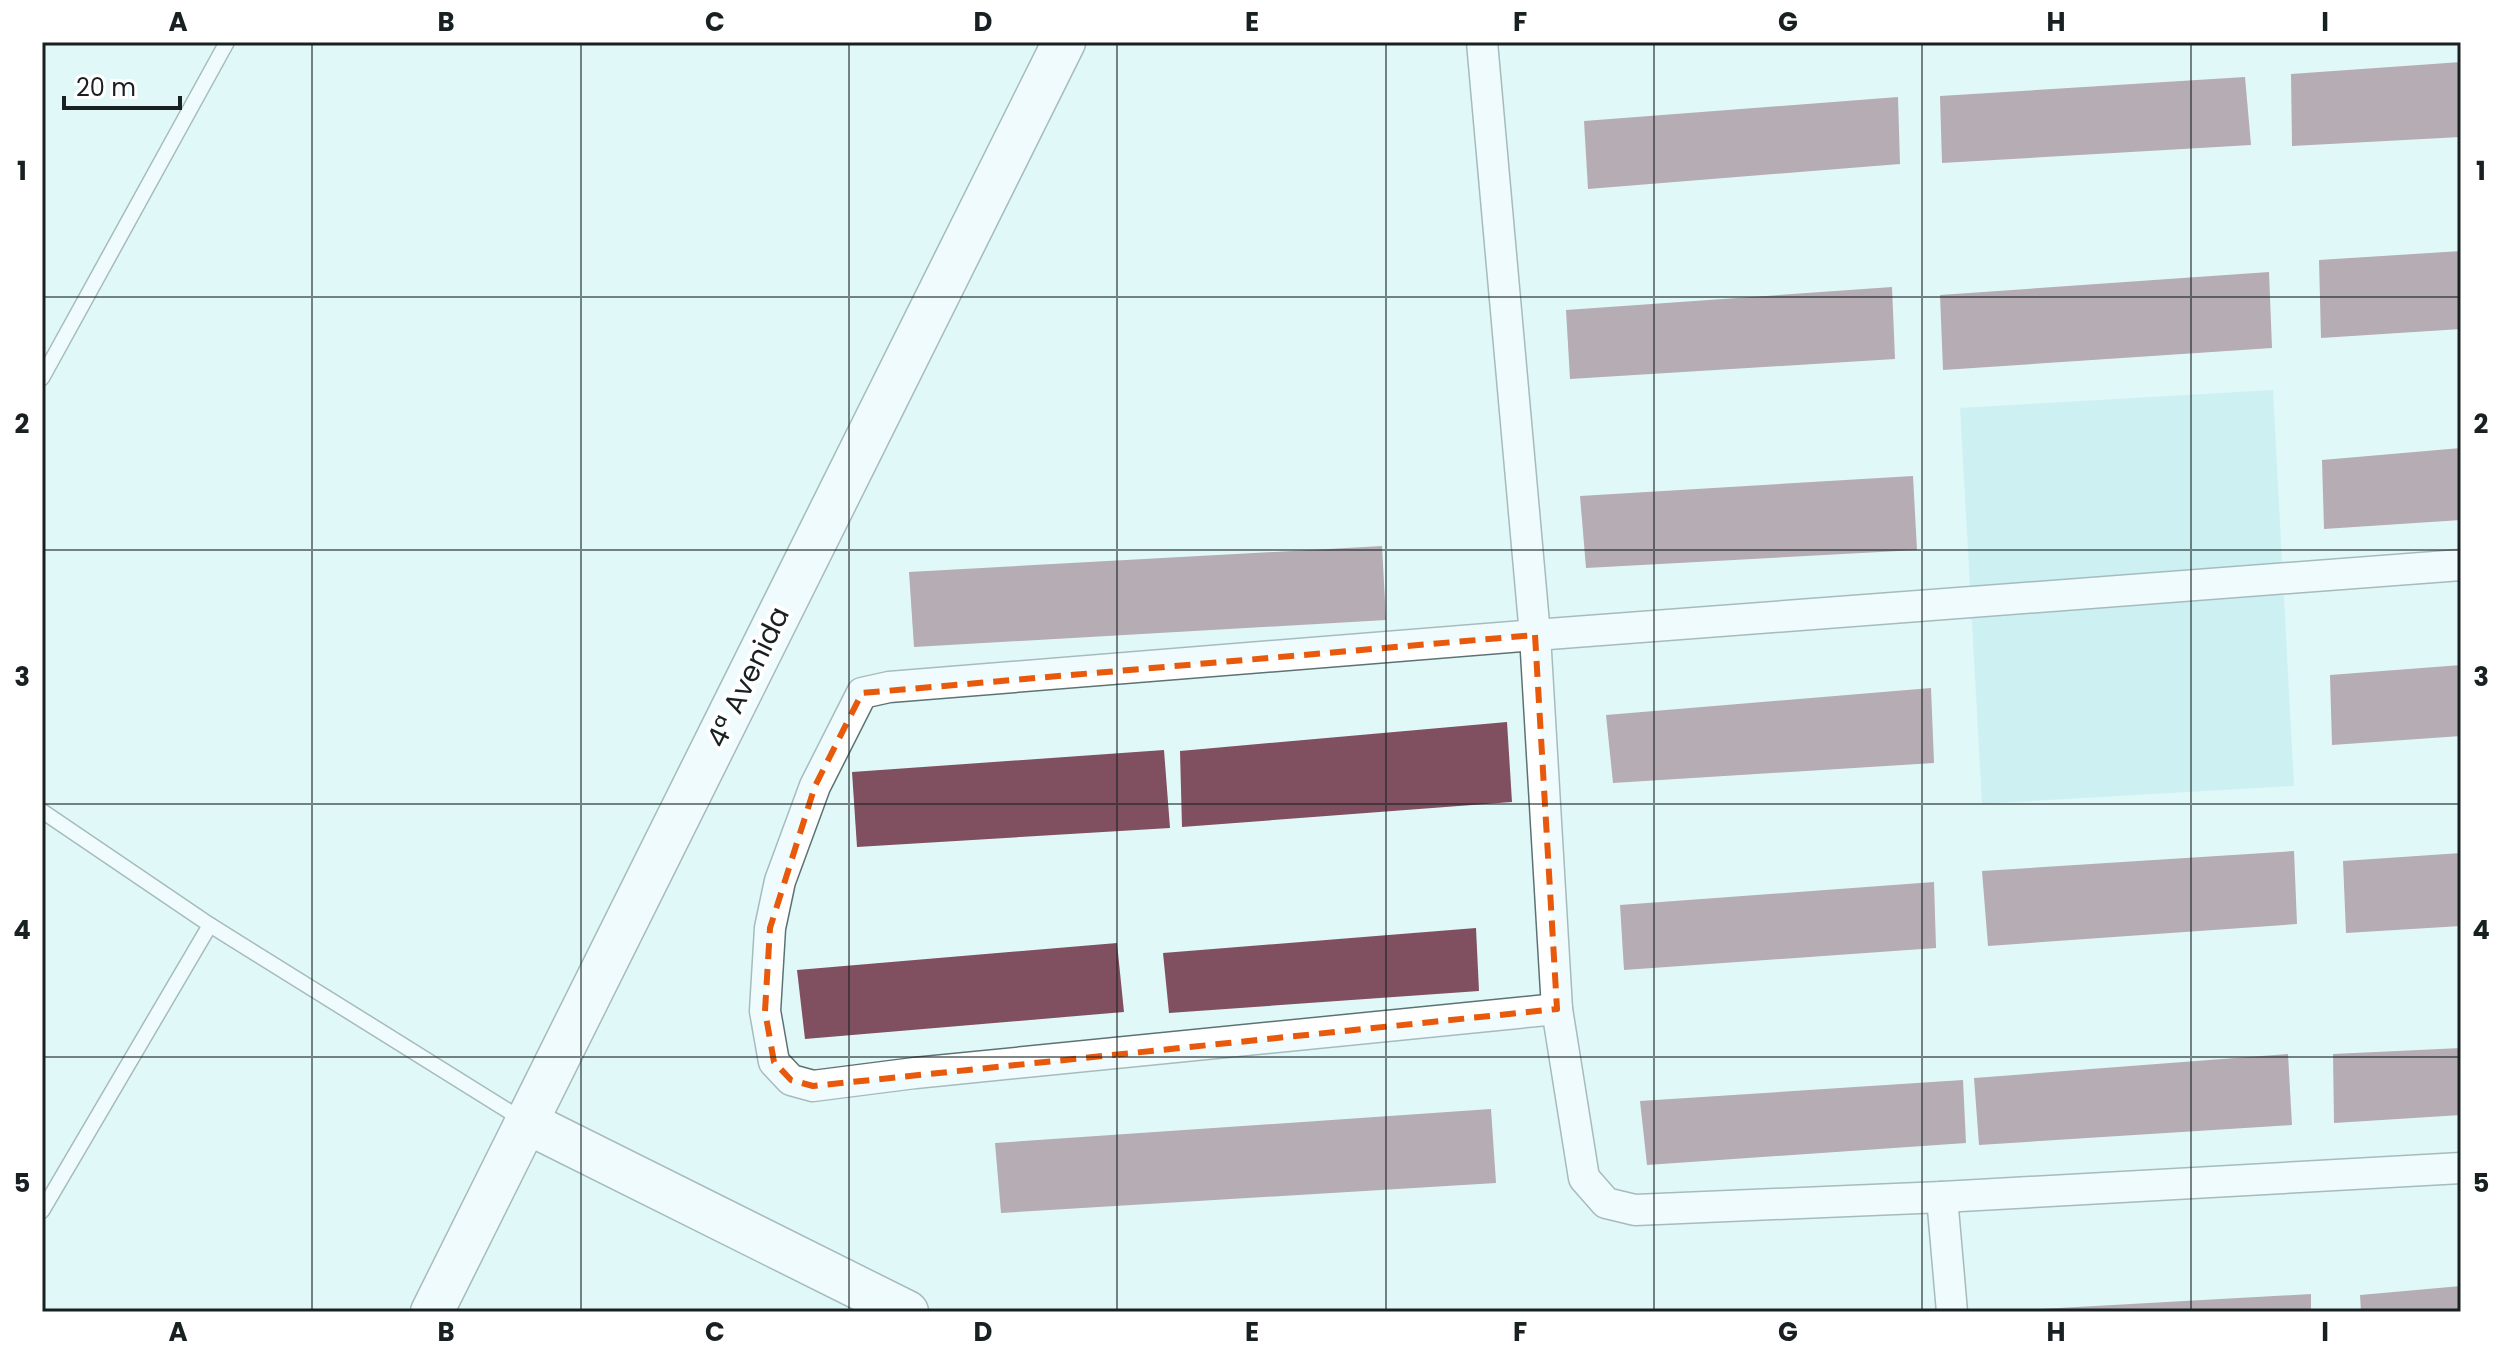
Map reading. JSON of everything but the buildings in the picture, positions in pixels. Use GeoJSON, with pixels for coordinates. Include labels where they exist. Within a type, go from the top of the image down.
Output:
{"type":"FeatureCollection","features":[{"type":"Feature","properties":{"kind":"street","name":"4ª Avenida"},"geometry":{"type":"LineString","coordinates":[[432,1312],[1064,42]]}},
{"type":"Feature","properties":{"kind":"street"},"geometry":{"type":"LineString","coordinates":[[1482,42],[1535,635],[1557,1009],[1584,1178],[1606,1203],[1635,1210],[1942,1197],[2461,1168]]}},
{"type":"Feature","properties":{"kind":"street"},"geometry":{"type":"LineString","coordinates":[[1557,1009],[915,1073],[813,1086],[791,1080],[774,1062],[765,1011],[770,928],[780,881],[815,786],[862,693],[905,685],[2461,565]]}},
{"type":"Feature","properties":{"kind":"street"},"geometry":{"type":"LineString","coordinates":[[526,1122],[907,1312]]}},
{"type":"Feature","properties":{"kind":"street"},"geometry":{"type":"LineString","coordinates":[[1942,1197],[1952,1312]]}},
{"type":"Feature","properties":{"kind":"lane"},"geometry":{"type":"LineString","coordinates":[[42,378],[227,42]]}},
{"type":"Feature","properties":{"kind":"lane"},"geometry":{"type":"LineString","coordinates":[[42,811],[210,925],[526,1122]]}},
{"type":"Feature","properties":{"kind":"lane"},"geometry":{"type":"LineString","coordinates":[[42,1211],[210,925]]}},
{"type":"Feature","properties":{"kind":"highlighted area"},"geometry":{"type":"Polygon","coordinates":[[[1535,635],[1557,1009],[813,1086],[791,1080],[774,1062],[765,1011],[770,928],[815,786],[862,693],[1535,635]]]}},
{"type":"Feature","properties":{"kind":"shaded area"},"geometry":{"type":"Polygon","coordinates":[[[2273,390],[2294,786],[1982,804],[1960,408],[2273,390]]]}}]}
